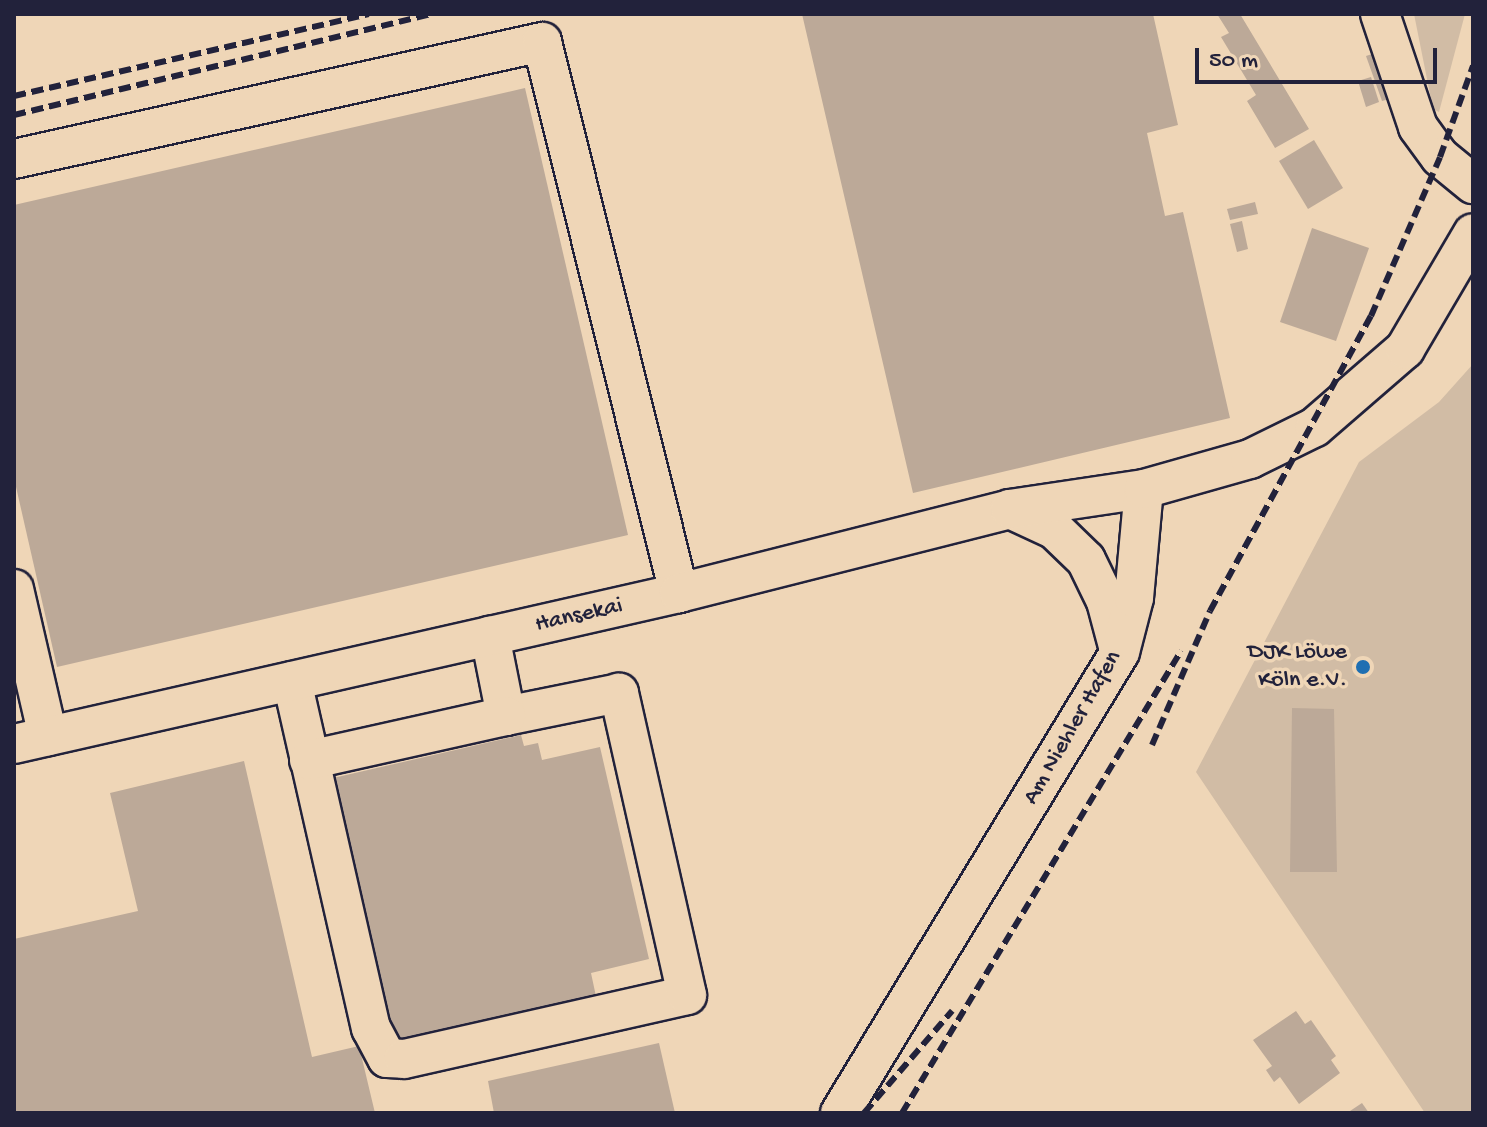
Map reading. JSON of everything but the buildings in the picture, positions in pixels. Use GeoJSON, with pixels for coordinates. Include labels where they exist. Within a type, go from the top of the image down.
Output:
{"type":"FeatureCollection","features":[{"type":"Feature","properties":{"kind":"street"},"geometry":{"type":"LineString","coordinates":[[1380,14],[1418,127],[1440,157],[1473,184]]}},
{"type":"Feature","properties":{"kind":"street"},"geometry":{"type":"LineString","coordinates":[[14,159],[542,42],[679,593]]}},
{"type":"Feature","properties":{"kind":"street"},"geometry":{"type":"LineString","coordinates":[[1144,489],[1250,459],[1315,427],[1405,349],[1473,233]]}},
{"type":"Feature","properties":{"kind":"street","name":"Hansekai"},"geometry":{"type":"LineString","coordinates":[[31,740],[679,593],[1010,509],[1144,489]]}},
{"type":"Feature","properties":{"kind":"street","name":"Am Niehler Hafen"},"geometry":{"type":"LineString","coordinates":[[840,1113],[1120,652],[1134,598],[1144,489]]}},
{"type":"Feature","properties":{"kind":"street"},"geometry":{"type":"LineString","coordinates":[[1010,509],[1055,530],[1086,560],[1106,601],[1120,652]]}},
{"type":"Feature","properties":{"kind":"street"},"geometry":{"type":"LineString","coordinates":[[14,589],[31,740]]}},
{"type":"Feature","properties":{"kind":"street"},"geometry":{"type":"LineString","coordinates":[[490,636],[506,716]]}},
{"type":"Feature","properties":{"kind":"street"},"geometry":{"type":"LineString","coordinates":[[292,681],[309,760],[371,1028],[387,1058],[404,1059],[687,995],[619,693],[309,760]]}},
{"type":"Feature","properties":{"kind":"shaded area"},"geometry":{"type":"Polygon","coordinates":[[[1414,14],[1465,14],[1439,112],[1433,109],[1414,14]]]}},
{"type":"Feature","properties":{"kind":"shaded area","name":"DJK Löwe Köln e.V."},"geometry":{"type":"Polygon","coordinates":[[[1473,364],[1473,1113],[1425,1113],[1196,772],[1359,462],[1439,402],[1473,364]]]}},
{"type":"Feature","properties":{"kind":"railway"},"geometry":{"type":"LineString","coordinates":[[14,96],[369,14]]}},
{"type":"Feature","properties":{"kind":"railway"},"geometry":{"type":"LineString","coordinates":[[14,115],[433,14]]}},
{"type":"Feature","properties":{"kind":"railway"},"geometry":{"type":"LineString","coordinates":[[1152,745],[1210,611],[1371,316],[1440,157],[1473,66]]}},
{"type":"Feature","properties":{"kind":"railway"},"geometry":{"type":"LineString","coordinates":[[902,1113],[1181,651]]}},
{"type":"Feature","properties":{"kind":"railway"},"geometry":{"type":"LineString","coordinates":[[864,1113],[952,1011]]}},
{"type":"Feature","properties":{"kind":"place","name":"DJK Löwe Köln e.V."},"geometry":{"type":"Point","coordinates":[1363,667]}}]}
